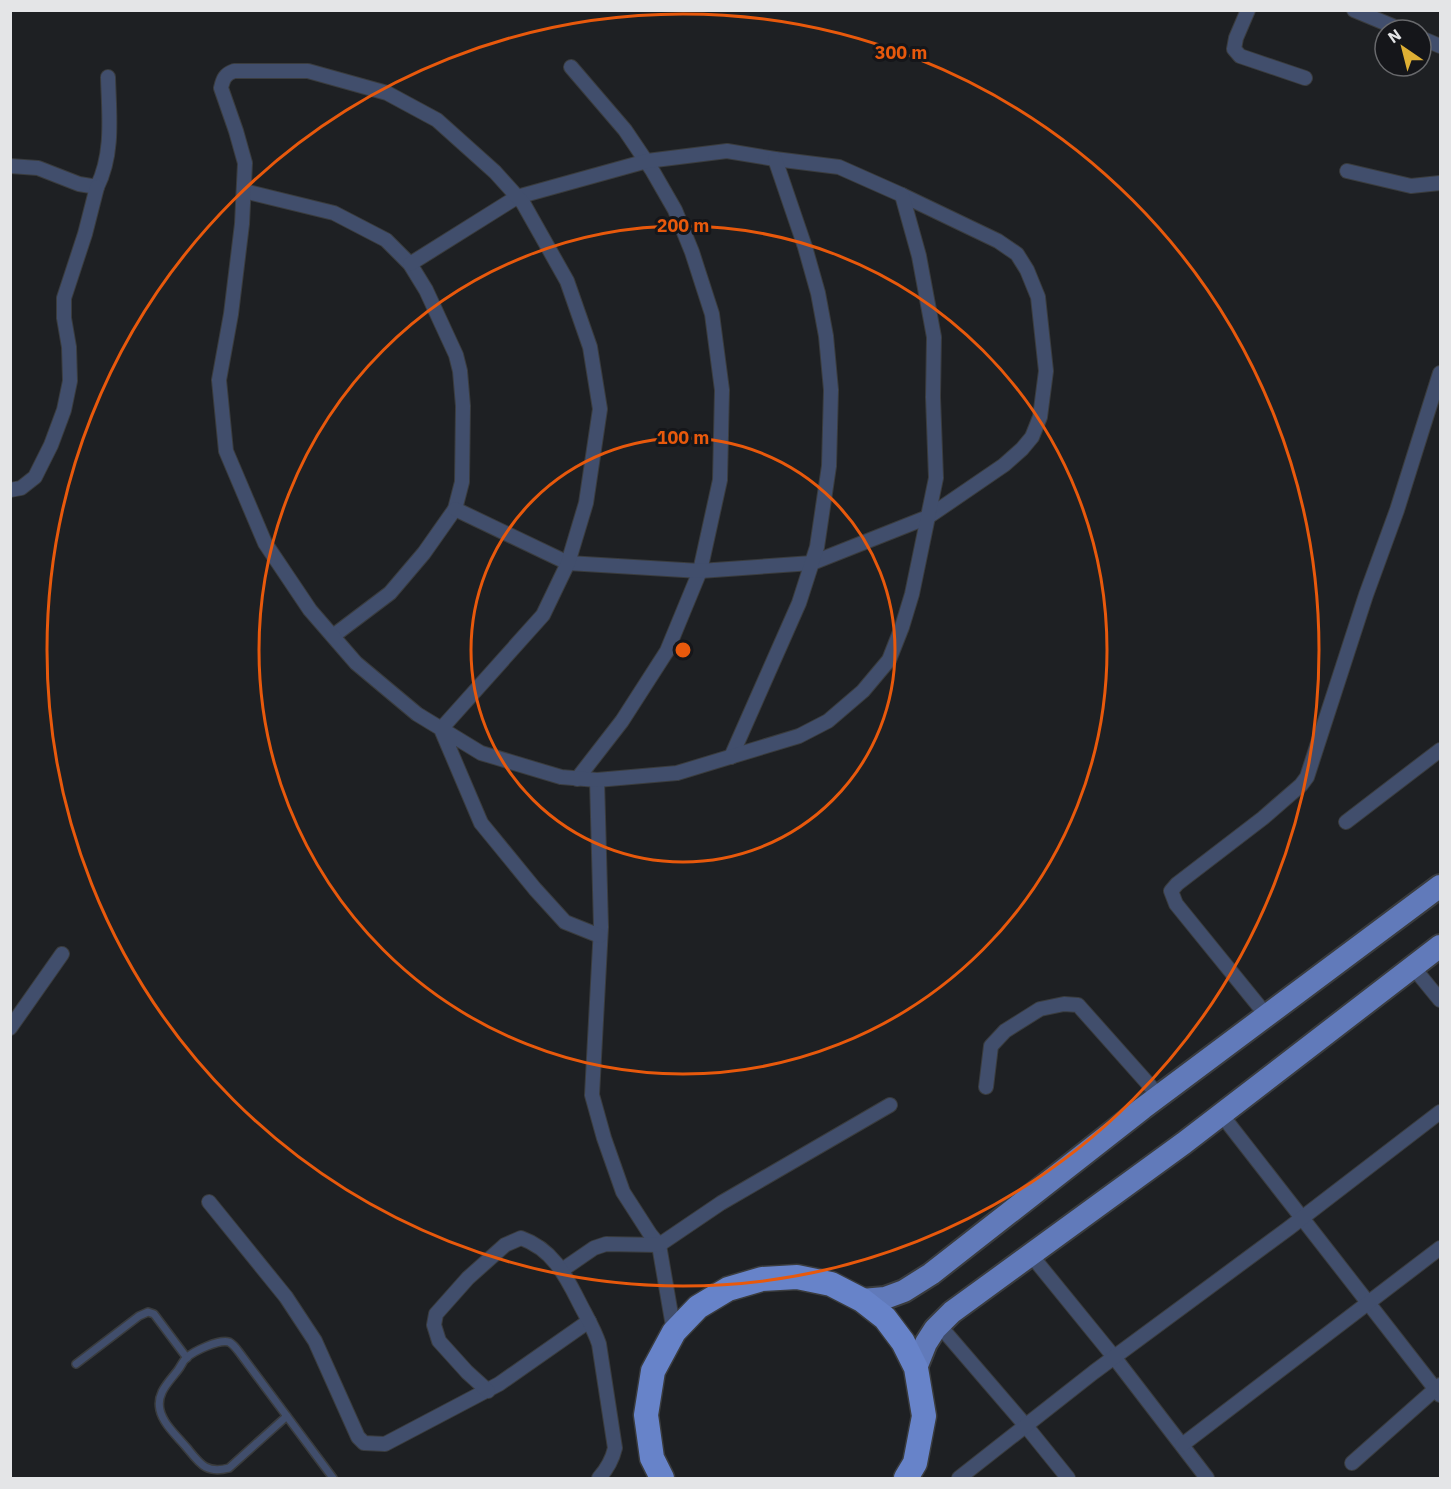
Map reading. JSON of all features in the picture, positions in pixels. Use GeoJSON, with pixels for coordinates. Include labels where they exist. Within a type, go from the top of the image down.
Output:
{"type":"FeatureCollection","features":[{"type":"Feature","properties":{"kind":"highway"},"geometry":{"type":"LineString","coordinates":[[639,1479],[657,1468],[646,1415],[653,1371],[674,1332],[698,1307],[728,1289],[762,1279],[797,1277],[831,1284],[862,1300],[885,1318],[903,1342],[916,1368],[924,1416],[915,1463],[906,1479]]}},
{"type":"Feature","properties":{"kind":"main road"},"geometry":{"type":"LineString","coordinates":[[862,1300],[885,1298],[904,1291],[931,1274],[1159,1096],[1440,886]]}},
{"type":"Feature","properties":{"kind":"main road"},"geometry":{"type":"LineString","coordinates":[[916,1368],[926,1343],[935,1329],[952,1312],[1184,1143],[1440,946]]}},
{"type":"Feature","properties":{"kind":"street"},"geometry":{"type":"LineString","coordinates":[[1248,10],[1236,38],[1234,49],[1240,56],[1305,78]]}},
{"type":"Feature","properties":{"kind":"street"},"geometry":{"type":"LineString","coordinates":[[1354,10],[1373,18]]}},
{"type":"Feature","properties":{"kind":"street"},"geometry":{"type":"LineString","coordinates":[[571,68],[626,130],[675,210],[692,252],[712,314],[722,390],[720,480],[700,571],[667,651],[622,721],[577,779]]}},
{"type":"Feature","properties":{"kind":"street"},"geometry":{"type":"LineString","coordinates":[[441,729],[543,615],[568,563],[586,503],[600,409],[590,347],[567,281],[523,203],[495,172],[437,120],[387,93],[308,70],[234,71],[225,77],[221,88],[237,131],[245,163],[242,224],[231,314],[219,380],[226,451],[265,543],[310,610],[356,663],[417,714],[441,729],[481,753],[561,777],[597,780],[677,773],[799,736],[828,721],[863,691],[889,660],[912,594],[936,478],[933,398],[934,337],[919,256],[902,195]]}},
{"type":"Feature","properties":{"kind":"street"},"geometry":{"type":"LineString","coordinates":[[10,490],[21,488],[35,477],[51,445],[63,411],[70,381],[64,298],[85,234],[97,187],[105,168],[110,138],[108,77]]}},
{"type":"Feature","properties":{"kind":"street"},"geometry":{"type":"LineString","coordinates":[[410,264],[517,197],[646,161],[727,151],[838,167],[902,195],[998,242],[1017,254],[1027,270],[1038,297],[1046,371],[1040,417],[1032,437],[1022,449],[1004,465],[928,517],[812,563],[700,571],[568,563],[455,509]]}},
{"type":"Feature","properties":{"kind":"street"},"geometry":{"type":"LineString","coordinates":[[730,757],[799,603],[817,547],[829,466],[830,379],[826,336],[818,293],[805,247],[775,159]]}},
{"type":"Feature","properties":{"kind":"street"},"geometry":{"type":"LineString","coordinates":[[10,166],[38,168],[79,184],[97,187]]}},
{"type":"Feature","properties":{"kind":"street"},"geometry":{"type":"LineString","coordinates":[[1347,171],[1411,186],[1440,183]]}},
{"type":"Feature","properties":{"kind":"street"},"geometry":{"type":"LineString","coordinates":[[244,191],[334,213],[386,240],[410,264],[426,290],[456,355],[460,371],[463,406],[462,482],[455,509],[424,553],[390,593],[333,636]]}},
{"type":"Feature","properties":{"kind":"street"},"geometry":{"type":"LineString","coordinates":[[1267,1016],[1176,904],[1171,891],[1263,818],[1307,777],[1366,595],[1397,510],[1440,373]]}},
{"type":"Feature","properties":{"kind":"street"},"geometry":{"type":"LineString","coordinates":[[441,729],[482,823],[565,922],[600,936]]}},
{"type":"Feature","properties":{"kind":"street"},"geometry":{"type":"LineString","coordinates":[[1346,822],[1440,750]]}},
{"type":"Feature","properties":{"kind":"street"},"geometry":{"type":"LineString","coordinates":[[597,780],[600,936],[592,1095],[623,1192],[659,1245],[674,1332]]}},
{"type":"Feature","properties":{"kind":"street"},"geometry":{"type":"LineString","coordinates":[[10,1028],[62,954]]}},
{"type":"Feature","properties":{"kind":"street"},"geometry":{"type":"LineString","coordinates":[[1413,967],[1440,1000]]}},
{"type":"Feature","properties":{"kind":"street"},"geometry":{"type":"LineString","coordinates":[[986,1087],[991,1046],[1005,1031],[1040,1009],[1064,1004],[1078,1005],[1159,1096]]}},
{"type":"Feature","properties":{"kind":"street"},"geometry":{"type":"LineString","coordinates":[[562,1270],[594,1248],[606,1244],[659,1245],[721,1203],[890,1105]]}},
{"type":"Feature","properties":{"kind":"street"},"geometry":{"type":"LineString","coordinates":[[959,1479],[1114,1357],[1440,1112]]}},
{"type":"Feature","properties":{"kind":"street"},"geometry":{"type":"LineString","coordinates":[[1221,1114],[1369,1304],[1439,1389],[1352,1463]]}},
{"type":"Feature","properties":{"kind":"street"},"geometry":{"type":"LineString","coordinates":[[209,1202],[286,1297],[315,1341],[358,1437],[364,1443],[386,1444],[488,1391],[589,1320]]}},
{"type":"Feature","properties":{"kind":"street"},"geometry":{"type":"LineString","coordinates":[[488,1391],[439,1341],[434,1325],[436,1314],[475,1272],[505,1245],[521,1238],[533,1242],[562,1270],[599,1344],[615,1448],[607,1470],[599,1479]]}},
{"type":"Feature","properties":{"kind":"street"},"geometry":{"type":"LineString","coordinates":[[1182,1445],[1440,1248]]}},
{"type":"Feature","properties":{"kind":"street"},"geometry":{"type":"LineString","coordinates":[[1031,1255],[1114,1357],[1208,1479]]}},
{"type":"Feature","properties":{"kind":"street"},"geometry":{"type":"LineString","coordinates":[[939,1325],[1026,1426],[1068,1479]]}},
{"type":"Feature","properties":{"kind":"lane"},"geometry":{"type":"LineString","coordinates":[[76,1364],[139,1316],[148,1312],[154,1314],[187,1358]]}},
{"type":"Feature","properties":{"kind":"lane"},"geometry":{"type":"LineString","coordinates":[[287,1416],[229,1467],[220,1470],[210,1469],[200,1465],[161,1417],[160,1396],[187,1358],[214,1343],[222,1341],[231,1343],[287,1416],[333,1479]]}}]}
